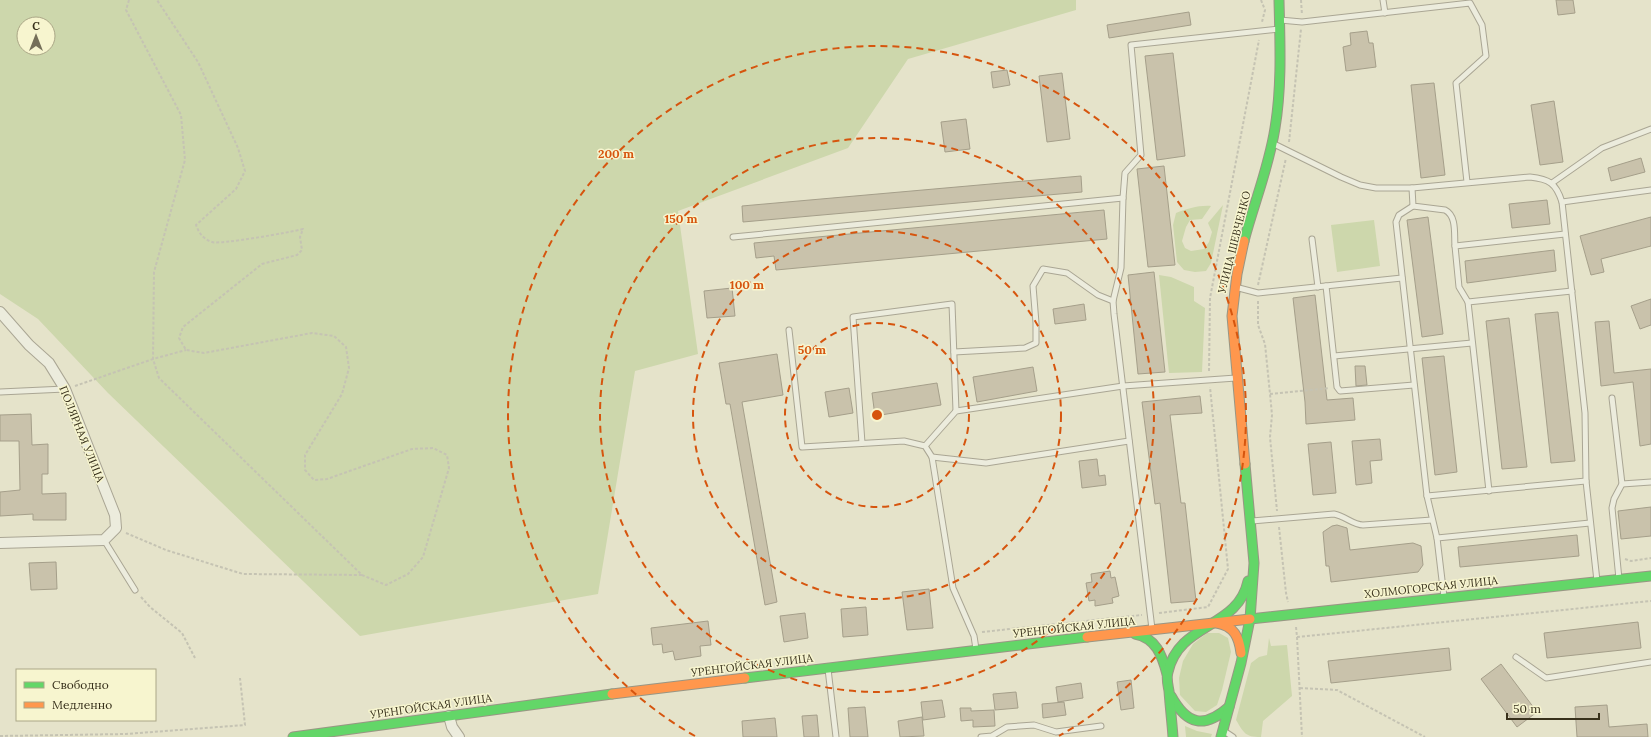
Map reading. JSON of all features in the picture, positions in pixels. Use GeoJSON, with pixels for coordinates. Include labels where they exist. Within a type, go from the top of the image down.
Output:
{"type":"FeatureCollection","features":[{"type":"Feature","properties":{"kind":"street","name":"УЛИЦА ШЕВЧЕНКО"},"geometry":{"type":"LineString","coordinates":[[1254,563],[1232,316],[1234,286],[1272,144],[1278,109],[1279,0]]}},
{"type":"Feature","properties":{"kind":"street","name":"ПОЛЯРНАЯ УЛИЦА"},"geometry":{"type":"LineString","coordinates":[[0,312],[29,345],[49,363],[65,389],[115,515],[116,528]]}},
{"type":"Feature","properties":{"kind":"street"},"geometry":{"type":"LineString","coordinates":[[0,543],[104,540],[116,528]]}},
{"type":"Feature","properties":{"kind":"street"},"geometry":{"type":"LineString","coordinates":[[1222,734],[1241,662],[1250,619],[1254,563]]}},
{"type":"Feature","properties":{"kind":"street"},"geometry":{"type":"LineString","coordinates":[[1173,737],[1168,679],[1170,664],[1181,645],[1228,613],[1243,597],[1254,563]]}},
{"type":"Feature","properties":{"kind":"street","name":"ХОЛМОГОРСКАЯ УЛИЦА"},"geometry":{"type":"LineString","coordinates":[[1214,623],[1651,576]]}},
{"type":"Feature","properties":{"kind":"street"},"geometry":{"type":"LineString","coordinates":[[1214,623],[1230,626],[1237,634],[1240,645],[1241,662]]}},
{"type":"Feature","properties":{"kind":"street","name":"УРЕНГОЙСКАЯ УЛИЦА"},"geometry":{"type":"LineString","coordinates":[[293,737],[667,687],[1214,623]]}},
{"type":"Feature","properties":{"kind":"street"},"geometry":{"type":"LineString","coordinates":[[1122,633],[1139,634],[1151,640],[1162,655],[1171,697],[1188,718],[1200,722],[1214,720],[1221,716],[1229,707]]}},
{"type":"Feature","properties":{"kind":"street"},"geometry":{"type":"LineString","coordinates":[[448,716],[452,727],[459,737]]}},
{"type":"Feature","properties":{"kind":"lane"},"geometry":{"type":"LineString","coordinates":[[1383,0],[1385,14]]}},
{"type":"Feature","properties":{"kind":"lane"},"geometry":{"type":"LineString","coordinates":[[1446,0],[1447,6]]}},
{"type":"Feature","properties":{"kind":"lane"},"geometry":{"type":"LineString","coordinates":[[1152,630],[1113,301],[1121,268],[1123,198],[1126,174],[1141,155],[1131,45],[1260,31],[1279,24],[1385,14],[1470,3],[1482,25],[1486,56],[1456,83],[1467,182]]}},
{"type":"Feature","properties":{"kind":"lane"},"geometry":{"type":"LineString","coordinates":[[1552,183],[1602,148],[1651,129]]}},
{"type":"Feature","properties":{"kind":"lane"},"geometry":{"type":"LineString","coordinates":[[1272,144],[1360,185],[1376,188],[1412,188],[1530,177],[1542,178],[1552,183],[1559,192],[1562,202],[1566,234],[1585,414],[1586,481],[1597,582]]}},
{"type":"Feature","properties":{"kind":"lane"},"geometry":{"type":"LineString","coordinates":[[1412,188],[1413,206]]}},
{"type":"Feature","properties":{"kind":"lane"},"geometry":{"type":"LineString","coordinates":[[1562,202],[1651,190]]}},
{"type":"Feature","properties":{"kind":"lane"},"geometry":{"type":"LineString","coordinates":[[733,237],[1123,198]]}},
{"type":"Feature","properties":{"kind":"lane"},"geometry":{"type":"LineString","coordinates":[[1444,598],[1437,538],[1427,496],[1402,278],[1397,218],[1413,206],[1445,210],[1450,212],[1453,217],[1459,287],[1468,302],[1489,491]]}},
{"type":"Feature","properties":{"kind":"lane"},"geometry":{"type":"LineString","coordinates":[[1456,246],[1566,234]]}},
{"type":"Feature","properties":{"kind":"lane"},"geometry":{"type":"LineString","coordinates":[[1312,239],[1318,287]]}},
{"type":"Feature","properties":{"kind":"lane"},"geometry":{"type":"LineString","coordinates":[[954,352],[1025,348],[1036,343],[1033,286],[1043,269],[1067,273],[1098,295],[1113,301]]}},
{"type":"Feature","properties":{"kind":"lane"},"geometry":{"type":"LineString","coordinates":[[1234,286],[1258,293],[1402,278]]}},
{"type":"Feature","properties":{"kind":"lane"},"geometry":{"type":"LineString","coordinates":[[1326,286],[1337,387],[1340,391],[1414,385]]}},
{"type":"Feature","properties":{"kind":"lane"},"geometry":{"type":"LineString","coordinates":[[1468,302],[1572,291]]}},
{"type":"Feature","properties":{"kind":"lane"},"geometry":{"type":"LineString","coordinates":[[862,443],[853,317],[952,304],[956,411]]}},
{"type":"Feature","properties":{"kind":"lane"},"geometry":{"type":"LineString","coordinates":[[789,330],[802,447],[904,441],[925,446],[932,457],[953,588],[973,633],[976,650]]}},
{"type":"Feature","properties":{"kind":"lane"},"geometry":{"type":"LineString","coordinates":[[1334,356],[1472,343]]}},
{"type":"Feature","properties":{"kind":"lane"},"geometry":{"type":"LineString","coordinates":[[925,446],[956,411],[1123,386],[1237,378]]}},
{"type":"Feature","properties":{"kind":"lane"},"geometry":{"type":"LineString","coordinates":[[0,392],[65,389]]}},
{"type":"Feature","properties":{"kind":"lane"},"geometry":{"type":"LineString","coordinates":[[1612,398],[1622,484],[1614,499],[1612,508],[1619,580]]}},
{"type":"Feature","properties":{"kind":"lane"},"geometry":{"type":"LineString","coordinates":[[932,457],[986,463],[1129,441]]}},
{"type":"Feature","properties":{"kind":"lane"},"geometry":{"type":"LineString","coordinates":[[1427,496],[1586,481]]}},
{"type":"Feature","properties":{"kind":"lane"},"geometry":{"type":"LineString","coordinates":[[1622,484],[1651,482]]}},
{"type":"Feature","properties":{"kind":"lane"},"geometry":{"type":"LineString","coordinates":[[1251,521],[1334,514],[1342,516],[1357,525],[1432,520]]}},
{"type":"Feature","properties":{"kind":"lane"},"geometry":{"type":"LineString","coordinates":[[1437,538],[1590,523]]}},
{"type":"Feature","properties":{"kind":"lane"},"geometry":{"type":"LineString","coordinates":[[104,540],[134,590]]}},
{"type":"Feature","properties":{"kind":"lane"},"geometry":{"type":"LineString","coordinates":[[1516,657],[1546,678],[1651,662]]}},
{"type":"Feature","properties":{"kind":"lane"},"geometry":{"type":"LineString","coordinates":[[828,668],[836,737]]}},
{"type":"Feature","properties":{"kind":"lane"},"geometry":{"type":"LineString","coordinates":[[981,737],[999,734],[1007,728],[1034,725],[1056,732],[1101,726]]}},
{"type":"Feature","properties":{"kind":"lane"},"geometry":{"type":"LineString","coordinates":[[1222,734],[1233,737]]}},
{"type":"Feature","properties":{"kind":"path"},"geometry":{"type":"LineString","coordinates":[[65,389],[153,359],[186,350],[204,353],[312,333],[334,336],[346,347],[349,368],[342,394],[305,455],[305,470],[314,480],[327,480],[412,449],[433,448],[447,455],[449,468],[423,557],[408,574],[386,585],[362,575],[159,378],[153,359],[154,272],[185,160],[181,116],[126,10],[129,0]]}},
{"type":"Feature","properties":{"kind":"path"},"geometry":{"type":"LineString","coordinates":[[157,0],[198,62],[238,148],[246,171],[236,189],[196,225],[201,236],[213,243],[303,229],[300,237],[302,250],[297,255],[262,264],[183,327],[180,338],[186,350]]}},
{"type":"Feature","properties":{"kind":"path"},"geometry":{"type":"LineString","coordinates":[[973,633],[1208,607],[1228,569],[1209,379],[1208,357],[1210,298],[1265,10],[1261,0]]}},
{"type":"Feature","properties":{"kind":"path"},"geometry":{"type":"LineString","coordinates":[[1301,0],[1302,22],[1288,151],[1258,279],[1258,325],[1265,344],[1272,415],[1270,437],[1286,593],[1297,637],[1302,737]]}},
{"type":"Feature","properties":{"kind":"path"},"geometry":{"type":"LineString","coordinates":[[198,62],[202,60]]}},
{"type":"Feature","properties":{"kind":"path"},"geometry":{"type":"LineString","coordinates":[[1270,394],[1337,387]]}},
{"type":"Feature","properties":{"kind":"path"},"geometry":{"type":"LineString","coordinates":[[116,528],[166,550],[243,574],[362,575]]}},
{"type":"Feature","properties":{"kind":"path"},"geometry":{"type":"LineString","coordinates":[[134,590],[150,607],[182,633],[195,658]]}},
{"type":"Feature","properties":{"kind":"path"},"geometry":{"type":"LineString","coordinates":[[1297,637],[1651,601]]}},
{"type":"Feature","properties":{"kind":"path"},"geometry":{"type":"LineString","coordinates":[[0,736],[126,734],[245,725],[240,678]]}},
{"type":"Feature","properties":{"kind":"path"},"geometry":{"type":"LineString","coordinates":[[1300,688],[1337,690],[1425,737]]}},
{"type":"Feature","properties":{"kind":"green space"},"geometry":{"type":"Polygon","coordinates":[[[0,0],[1076,0],[1076,10],[908,59],[848,148],[678,211],[698,354],[635,371],[598,594],[360,636],[108,393],[38,319],[0,294],[0,0]]]}},
{"type":"Feature","properties":{"kind":"green space"},"geometry":{"type":"Polygon","coordinates":[[[1223,205],[1211,263],[1206,271],[1195,272],[1184,270],[1177,262],[1173,225],[1176,213],[1198,207],[1211,206],[1202,219],[1190,220],[1186,227],[1182,241],[1185,248],[1191,251],[1204,249],[1209,242],[1212,232],[1208,223],[1223,205]]]}},
{"type":"Feature","properties":{"kind":"green space"},"geometry":{"type":"Polygon","coordinates":[[[1374,220],[1380,266],[1337,272],[1331,225],[1374,220]]]}},
{"type":"Feature","properties":{"kind":"green space"},"geometry":{"type":"Polygon","coordinates":[[[1159,275],[1171,277],[1194,287],[1194,301],[1205,308],[1202,372],[1169,373],[1159,275]]]}},
{"type":"Feature","properties":{"kind":"green space"},"geometry":{"type":"Polygon","coordinates":[[[1207,633],[1219,633],[1228,638],[1231,652],[1217,705],[1206,712],[1195,711],[1180,695],[1179,678],[1183,661],[1193,644],[1207,633]]]}},
{"type":"Feature","properties":{"kind":"green space"},"geometry":{"type":"Polygon","coordinates":[[[1269,638],[1271,646],[1287,645],[1292,696],[1263,721],[1261,737],[1251,736],[1243,731],[1236,720],[1251,663],[1259,657],[1267,655],[1269,638]]]}},
{"type":"Feature","properties":{"kind":"green space"},"geometry":{"type":"Polygon","coordinates":[[[1185,726],[1197,731],[1212,734],[1211,737],[1186,737],[1185,726]]]}},
{"type":"Feature","properties":{"kind":"building"},"geometry":{"type":"Polygon","coordinates":[[[1556,0],[1573,0],[1575,13],[1558,15],[1556,0]]]}},
{"type":"Feature","properties":{"kind":"building"},"geometry":{"type":"Polygon","coordinates":[[[1189,12],[1191,25],[1109,38],[1107,25],[1189,12]]]}},
{"type":"Feature","properties":{"kind":"building"},"geometry":{"type":"Polygon","coordinates":[[[1367,31],[1369,43],[1373,43],[1376,67],[1346,71],[1343,47],[1351,45],[1350,33],[1367,31]]]}},
{"type":"Feature","properties":{"kind":"building"},"geometry":{"type":"Polygon","coordinates":[[[1173,53],[1185,156],[1157,160],[1145,56],[1173,53]]]}},
{"type":"Feature","properties":{"kind":"building"},"geometry":{"type":"Polygon","coordinates":[[[1007,70],[1010,85],[993,88],[991,72],[1007,70]]]}},
{"type":"Feature","properties":{"kind":"building"},"geometry":{"type":"Polygon","coordinates":[[[1062,73],[1070,139],[1047,142],[1039,76],[1062,73]]]}},
{"type":"Feature","properties":{"kind":"building"},"geometry":{"type":"Polygon","coordinates":[[[1434,83],[1445,175],[1421,178],[1411,85],[1434,83]]]}},
{"type":"Feature","properties":{"kind":"building"},"geometry":{"type":"Polygon","coordinates":[[[1554,101],[1563,162],[1540,165],[1531,105],[1554,101]]]}},
{"type":"Feature","properties":{"kind":"building"},"geometry":{"type":"Polygon","coordinates":[[[966,119],[970,149],[945,152],[941,122],[966,119]]]}},
{"type":"Feature","properties":{"kind":"building"},"geometry":{"type":"Polygon","coordinates":[[[1641,158],[1645,172],[1611,181],[1608,168],[1641,158]]]}},
{"type":"Feature","properties":{"kind":"building"},"geometry":{"type":"Polygon","coordinates":[[[1164,166],[1175,265],[1148,267],[1137,169],[1164,166]]]}},
{"type":"Feature","properties":{"kind":"building"},"geometry":{"type":"Polygon","coordinates":[[[1081,176],[1082,192],[743,222],[742,206],[1081,176]]]}},
{"type":"Feature","properties":{"kind":"building"},"geometry":{"type":"Polygon","coordinates":[[[1547,200],[1550,224],[1512,228],[1509,204],[1547,200]]]}},
{"type":"Feature","properties":{"kind":"building"},"geometry":{"type":"Polygon","coordinates":[[[1104,210],[1107,239],[776,270],[774,256],[756,258],[754,243],[1104,210]]]}},
{"type":"Feature","properties":{"kind":"building"},"geometry":{"type":"Polygon","coordinates":[[[1428,217],[1443,334],[1422,337],[1407,220],[1428,217]]]}},
{"type":"Feature","properties":{"kind":"building"},"geometry":{"type":"Polygon","coordinates":[[[1651,217],[1651,246],[1601,259],[1604,272],[1591,275],[1580,236],[1651,217]]]}},
{"type":"Feature","properties":{"kind":"building"},"geometry":{"type":"Polygon","coordinates":[[[1554,250],[1556,271],[1467,283],[1465,261],[1554,250]]]}},
{"type":"Feature","properties":{"kind":"building"},"geometry":{"type":"Polygon","coordinates":[[[1154,272],[1165,372],[1138,374],[1128,275],[1154,272]]]}},
{"type":"Feature","properties":{"kind":"building"},"geometry":{"type":"Polygon","coordinates":[[[732,288],[735,316],[707,318],[704,291],[732,288]]]}},
{"type":"Feature","properties":{"kind":"building"},"geometry":{"type":"Polygon","coordinates":[[[1315,295],[1327,400],[1353,398],[1355,420],[1306,424],[1305,402],[1293,298],[1315,295]]]}},
{"type":"Feature","properties":{"kind":"building"},"geometry":{"type":"Polygon","coordinates":[[[1651,299],[1651,325],[1640,329],[1631,306],[1651,299]]]}},
{"type":"Feature","properties":{"kind":"building"},"geometry":{"type":"Polygon","coordinates":[[[1084,304],[1086,320],[1055,324],[1053,309],[1084,304]]]}},
{"type":"Feature","properties":{"kind":"building"},"geometry":{"type":"Polygon","coordinates":[[[1558,312],[1575,461],[1551,463],[1535,314],[1558,312]]]}},
{"type":"Feature","properties":{"kind":"building"},"geometry":{"type":"Polygon","coordinates":[[[1509,318],[1527,467],[1502,469],[1486,321],[1509,318]]]}},
{"type":"Feature","properties":{"kind":"building"},"geometry":{"type":"Polygon","coordinates":[[[1609,321],[1614,373],[1651,369],[1651,444],[1640,446],[1633,382],[1601,386],[1595,322],[1609,321]]]}},
{"type":"Feature","properties":{"kind":"building"},"geometry":{"type":"Polygon","coordinates":[[[777,354],[783,395],[742,402],[777,602],[765,605],[730,404],[726,404],[719,363],[777,354]]]}},
{"type":"Feature","properties":{"kind":"building"},"geometry":{"type":"Polygon","coordinates":[[[1444,356],[1457,472],[1435,475],[1422,358],[1444,356]]]}},
{"type":"Feature","properties":{"kind":"building"},"geometry":{"type":"Polygon","coordinates":[[[1355,366],[1365,366],[1367,385],[1356,386],[1355,366]]]}},
{"type":"Feature","properties":{"kind":"building"},"geometry":{"type":"Polygon","coordinates":[[[1033,367],[1037,391],[977,402],[973,377],[1033,367]]]}},
{"type":"Feature","properties":{"kind":"building"},"geometry":{"type":"Polygon","coordinates":[[[937,383],[941,405],[875,416],[872,393],[937,383]]]}},
{"type":"Feature","properties":{"kind":"building"},"geometry":{"type":"Polygon","coordinates":[[[849,388],[853,413],[829,417],[825,392],[849,388]]]}},
{"type":"Feature","properties":{"kind":"building"},"geometry":{"type":"Polygon","coordinates":[[[1200,396],[1202,413],[1170,415],[1181,503],[1185,503],[1196,601],[1171,603],[1160,503],[1155,504],[1142,402],[1200,396]]]}},
{"type":"Feature","properties":{"kind":"building"},"geometry":{"type":"Polygon","coordinates":[[[31,414],[32,445],[48,444],[48,474],[42,474],[42,494],[66,493],[66,520],[33,520],[33,514],[0,516],[0,492],[20,490],[19,441],[0,441],[0,415],[31,414]]]}},
{"type":"Feature","properties":{"kind":"building"},"geometry":{"type":"Polygon","coordinates":[[[1380,439],[1382,460],[1370,461],[1372,483],[1356,485],[1352,441],[1380,439]]]}},
{"type":"Feature","properties":{"kind":"building"},"geometry":{"type":"Polygon","coordinates":[[[1331,442],[1336,493],[1313,495],[1308,444],[1331,442]]]}},
{"type":"Feature","properties":{"kind":"building"},"geometry":{"type":"Polygon","coordinates":[[[1097,459],[1099,476],[1105,475],[1106,485],[1082,488],[1079,461],[1097,459]]]}},
{"type":"Feature","properties":{"kind":"building"},"geometry":{"type":"Polygon","coordinates":[[[1651,507],[1651,536],[1621,539],[1618,511],[1651,507]]]}},
{"type":"Feature","properties":{"kind":"building"},"geometry":{"type":"Polygon","coordinates":[[[1337,525],[1347,528],[1350,550],[1413,543],[1421,546],[1423,565],[1418,572],[1331,582],[1329,566],[1326,566],[1323,532],[1332,526],[1337,525]]]}},
{"type":"Feature","properties":{"kind":"building"},"geometry":{"type":"Polygon","coordinates":[[[1577,535],[1579,556],[1460,567],[1458,547],[1577,535]]]}},
{"type":"Feature","properties":{"kind":"building"},"geometry":{"type":"Polygon","coordinates":[[[56,562],[57,589],[31,590],[29,563],[56,562]]]}},
{"type":"Feature","properties":{"kind":"building"},"geometry":{"type":"Polygon","coordinates":[[[1110,571],[1111,578],[1115,577],[1119,596],[1112,598],[1113,603],[1095,606],[1095,600],[1089,601],[1086,583],[1092,582],[1091,574],[1110,571]]]}},
{"type":"Feature","properties":{"kind":"building"},"geometry":{"type":"Polygon","coordinates":[[[929,589],[933,628],[907,630],[902,592],[929,589]]]}},
{"type":"Feature","properties":{"kind":"building"},"geometry":{"type":"Polygon","coordinates":[[[866,607],[868,635],[843,637],[841,609],[866,607]]]}},
{"type":"Feature","properties":{"kind":"building"},"geometry":{"type":"Polygon","coordinates":[[[805,613],[808,638],[784,642],[780,616],[805,613]]]}},
{"type":"Feature","properties":{"kind":"building"},"geometry":{"type":"Polygon","coordinates":[[[708,621],[711,645],[700,646],[701,656],[675,660],[673,651],[663,653],[662,644],[653,645],[651,628],[708,621]]]}},
{"type":"Feature","properties":{"kind":"building"},"geometry":{"type":"Polygon","coordinates":[[[1638,622],[1641,648],[1547,658],[1544,633],[1638,622]]]}},
{"type":"Feature","properties":{"kind":"building"},"geometry":{"type":"Polygon","coordinates":[[[1449,648],[1451,670],[1331,683],[1328,661],[1449,648]]]}},
{"type":"Feature","properties":{"kind":"building"},"geometry":{"type":"Polygon","coordinates":[[[1501,664],[1537,712],[1517,727],[1481,679],[1501,664]]]}},
{"type":"Feature","properties":{"kind":"building"},"geometry":{"type":"Polygon","coordinates":[[[1131,680],[1134,708],[1121,710],[1117,682],[1131,680]]]}},
{"type":"Feature","properties":{"kind":"building"},"geometry":{"type":"Polygon","coordinates":[[[1081,683],[1083,698],[1058,702],[1056,687],[1081,683]]]}},
{"type":"Feature","properties":{"kind":"building"},"geometry":{"type":"Polygon","coordinates":[[[1016,692],[1018,708],[995,710],[993,694],[1016,692]]]}},
{"type":"Feature","properties":{"kind":"building"},"geometry":{"type":"Polygon","coordinates":[[[942,700],[945,717],[923,720],[921,702],[942,700]]]}},
{"type":"Feature","properties":{"kind":"building"},"geometry":{"type":"Polygon","coordinates":[[[1064,702],[1066,715],[1043,718],[1042,704],[1064,702]]]}},
{"type":"Feature","properties":{"kind":"building"},"geometry":{"type":"Polygon","coordinates":[[[1607,705],[1609,727],[1647,724],[1648,737],[1577,737],[1575,707],[1607,705]]]}},
{"type":"Feature","properties":{"kind":"building"},"geometry":{"type":"Polygon","coordinates":[[[865,707],[868,737],[850,737],[848,708],[865,707]]]}},
{"type":"Feature","properties":{"kind":"building"},"geometry":{"type":"Polygon","coordinates":[[[960,708],[971,708],[971,711],[994,710],[995,726],[973,727],[973,720],[961,721],[960,708]]]}},
{"type":"Feature","properties":{"kind":"building"},"geometry":{"type":"Polygon","coordinates":[[[817,715],[819,737],[804,737],[802,716],[817,715]]]}},
{"type":"Feature","properties":{"kind":"building"},"geometry":{"type":"Polygon","coordinates":[[[922,717],[924,736],[900,737],[898,721],[922,717]]]}},
{"type":"Feature","properties":{"kind":"building"},"geometry":{"type":"Polygon","coordinates":[[[775,718],[777,737],[743,737],[742,721],[775,718]]]}},
{"type":"Feature","properties":{"kind":"traffic: fast"},"geometry":{"type":"LineString","coordinates":[[1244,241],[1265,171],[1275,128],[1280,80],[1279,0]]}},
{"type":"Feature","properties":{"kind":"traffic: fast"},"geometry":{"type":"LineString","coordinates":[[1221,737],[1241,663],[1250,619],[1254,563],[1245,464]]}},
{"type":"Feature","properties":{"kind":"traffic: fast"},"geometry":{"type":"LineString","coordinates":[[1250,619],[1651,576]]}},
{"type":"Feature","properties":{"kind":"traffic: fast"},"geometry":{"type":"LineString","coordinates":[[1173,737],[1167,677],[1174,656],[1184,643],[1233,608],[1242,597],[1248,581]]}},
{"type":"Feature","properties":{"kind":"traffic: fast"},"geometry":{"type":"LineString","coordinates":[[1135,634],[1142,636],[1153,643],[1163,660],[1167,674]]}},
{"type":"Feature","properties":{"kind":"traffic: fast"},"geometry":{"type":"LineString","coordinates":[[745,678],[1087,637]]}},
{"type":"Feature","properties":{"kind":"traffic: fast"},"geometry":{"type":"LineString","coordinates":[[293,737],[612,694]]}},
{"type":"Feature","properties":{"kind":"traffic: fast"},"geometry":{"type":"LineString","coordinates":[[1171,696],[1183,713],[1197,721],[1212,719],[1229,707]]}},
{"type":"Feature","properties":{"kind":"traffic: slow"},"geometry":{"type":"LineString","coordinates":[[1244,241],[1237,274],[1232,316],[1245,464]]}},
{"type":"Feature","properties":{"kind":"traffic: slow"},"geometry":{"type":"LineString","coordinates":[[1087,637],[1250,619]]}},
{"type":"Feature","properties":{"kind":"traffic: slow"},"geometry":{"type":"LineString","coordinates":[[1217,623],[1223,624],[1235,633],[1239,642],[1241,653]]}},
{"type":"Feature","properties":{"kind":"traffic: slow"},"geometry":{"type":"LineString","coordinates":[[612,694],[745,678]]}}]}
